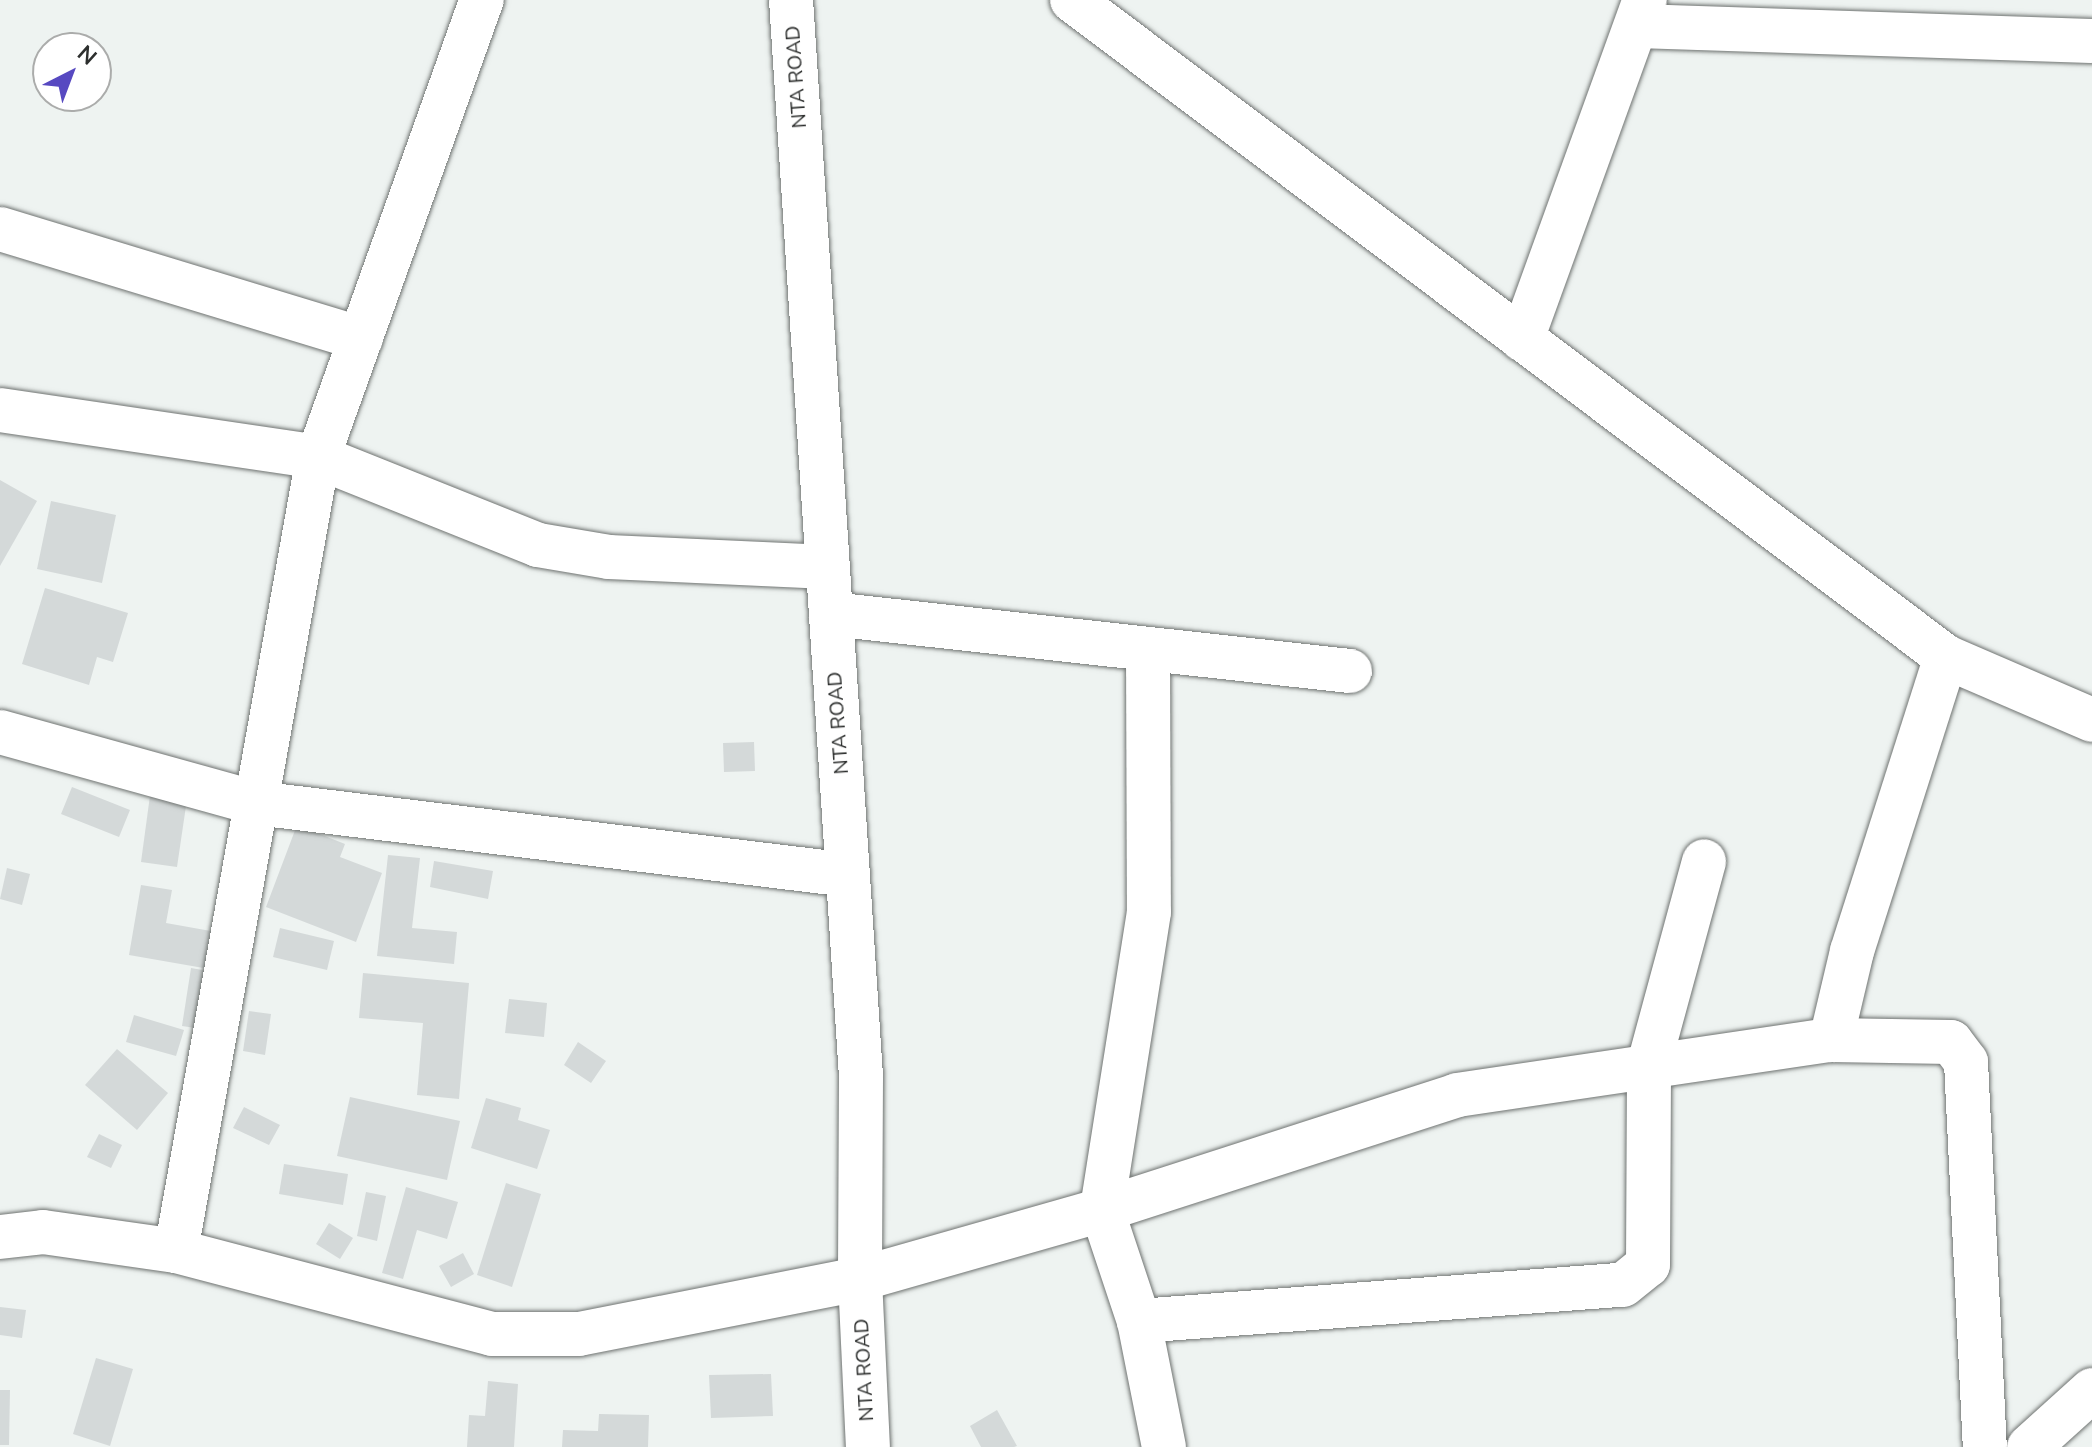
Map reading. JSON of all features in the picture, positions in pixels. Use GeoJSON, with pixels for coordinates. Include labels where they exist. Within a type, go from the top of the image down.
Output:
{"type":"FeatureCollection","features":[{"type":"Feature","properties":{"kind":"street"},"geometry":{"type":"LineString","coordinates":[[176,1251],[318,457],[482,0]]}},
{"type":"Feature","properties":{"kind":"street","name":"NTA ROAD"},"geometry":{"type":"LineString","coordinates":[[791,0],[861,1078],[860,1279],[868,1447]]}},
{"type":"Feature","properties":{"kind":"street"},"geometry":{"type":"LineString","coordinates":[[1072,0],[1946,657],[2092,720]]}},
{"type":"Feature","properties":{"kind":"street"},"geometry":{"type":"LineString","coordinates":[[1522,339],[1641,13],[2092,41]]}},
{"type":"Feature","properties":{"kind":"street"},"geometry":{"type":"LineString","coordinates":[[0,229],[361,339]]}},
{"type":"Feature","properties":{"kind":"street"},"geometry":{"type":"LineString","coordinates":[[0,410],[318,457],[538,545],[609,557],[828,567]]}},
{"type":"Feature","properties":{"kind":"street"},"geometry":{"type":"LineString","coordinates":[[831,614],[1350,671]]}},
{"type":"Feature","properties":{"kind":"street"},"geometry":{"type":"LineString","coordinates":[[1148,649],[1149,912],[1102,1210],[1139,1321],[1164,1447]]}},
{"type":"Feature","properties":{"kind":"street"},"geometry":{"type":"LineString","coordinates":[[1831,1040],[1852,951],[1946,657]]}},
{"type":"Feature","properties":{"kind":"street"},"geometry":{"type":"LineString","coordinates":[[0,732],[256,803],[848,875]]}},
{"type":"Feature","properties":{"kind":"street"},"geometry":{"type":"LineString","coordinates":[[1139,1321],[1623,1285],[1648,1265],[1649,1064],[1704,861]]}},
{"type":"Feature","properties":{"kind":"street"},"geometry":{"type":"LineString","coordinates":[[0,1237],[43,1232],[176,1251],[492,1334],[579,1334],[860,1279],[1102,1210],[1457,1095],[1649,1064],[1831,1040],[1951,1042],[1966,1062],[1985,1447]]}},
{"type":"Feature","properties":{"kind":"street"},"geometry":{"type":"LineString","coordinates":[[2029,1447],[2092,1390]]}},
{"type":"Feature","properties":{"kind":"building"},"geometry":{"type":"Polygon","coordinates":[[[0,480],[37,501],[0,566],[0,480]]]}},
{"type":"Feature","properties":{"kind":"building"},"geometry":{"type":"Polygon","coordinates":[[[51,501],[116,515],[102,583],[37,569],[51,501]]]}},
{"type":"Feature","properties":{"kind":"building"},"geometry":{"type":"Polygon","coordinates":[[[45,588],[128,613],[113,662],[97,657],[89,685],[22,664],[45,588]]]}},
{"type":"Feature","properties":{"kind":"building"},"geometry":{"type":"Polygon","coordinates":[[[754,742],[755,771],[724,772],[723,743],[754,742]]]}},
{"type":"Feature","properties":{"kind":"building"},"geometry":{"type":"Polygon","coordinates":[[[154,766],[191,772],[177,867],[141,862],[154,766]]]}},
{"type":"Feature","properties":{"kind":"building"},"geometry":{"type":"Polygon","coordinates":[[[72,787],[130,810],[119,837],[61,814],[72,787]]]}},
{"type":"Feature","properties":{"kind":"building"},"geometry":{"type":"Polygon","coordinates":[[[297,825],[345,844],[340,857],[382,873],[356,942],[266,907],[297,825]]]}},
{"type":"Feature","properties":{"kind":"building"},"geometry":{"type":"Polygon","coordinates":[[[388,855],[420,858],[412,928],[457,932],[454,964],[377,956],[388,855]]]}},
{"type":"Feature","properties":{"kind":"building"},"geometry":{"type":"Polygon","coordinates":[[[434,861],[493,871],[488,899],[430,887],[434,861]]]}},
{"type":"Feature","properties":{"kind":"building"},"geometry":{"type":"Polygon","coordinates":[[[7,868],[30,874],[22,905],[0,899],[7,868]]]}},
{"type":"Feature","properties":{"kind":"building"},"geometry":{"type":"Polygon","coordinates":[[[141,885],[172,890],[166,923],[222,933],[215,970],[129,955],[141,885]]]}},
{"type":"Feature","properties":{"kind":"building"},"geometry":{"type":"Polygon","coordinates":[[[280,928],[334,941],[327,970],[273,957],[280,928]]]}},
{"type":"Feature","properties":{"kind":"building"},"geometry":{"type":"Polygon","coordinates":[[[191,968],[219,973],[209,1030],[182,1026],[191,968]]]}},
{"type":"Feature","properties":{"kind":"building"},"geometry":{"type":"Polygon","coordinates":[[[363,973],[469,983],[459,1099],[417,1095],[423,1023],[359,1018],[363,973]]]}},
{"type":"Feature","properties":{"kind":"building"},"geometry":{"type":"Polygon","coordinates":[[[509,999],[547,1003],[544,1037],[505,1033],[509,999]]]}},
{"type":"Feature","properties":{"kind":"building"},"geometry":{"type":"Polygon","coordinates":[[[249,1011],[271,1014],[265,1055],[243,1051],[249,1011]]]}},
{"type":"Feature","properties":{"kind":"building"},"geometry":{"type":"Polygon","coordinates":[[[134,1015],[184,1030],[176,1056],[126,1042],[134,1015]]]}},
{"type":"Feature","properties":{"kind":"building"},"geometry":{"type":"Polygon","coordinates":[[[578,1042],[606,1061],[591,1083],[564,1065],[578,1042]]]}},
{"type":"Feature","properties":{"kind":"building"},"geometry":{"type":"Polygon","coordinates":[[[117,1049],[168,1093],[137,1130],[85,1085],[117,1049]]]}},
{"type":"Feature","properties":{"kind":"building"},"geometry":{"type":"Polygon","coordinates":[[[350,1097],[460,1121],[447,1180],[337,1156],[350,1097]]]}},
{"type":"Feature","properties":{"kind":"building"},"geometry":{"type":"Polygon","coordinates":[[[486,1098],[521,1108],[518,1120],[550,1130],[537,1169],[471,1148],[486,1098]]]}},
{"type":"Feature","properties":{"kind":"building"},"geometry":{"type":"Polygon","coordinates":[[[244,1107],[280,1125],[269,1145],[233,1128],[244,1107]]]}},
{"type":"Feature","properties":{"kind":"building"},"geometry":{"type":"Polygon","coordinates":[[[99,1134],[122,1145],[111,1168],[87,1157],[99,1134]]]}},
{"type":"Feature","properties":{"kind":"building"},"geometry":{"type":"Polygon","coordinates":[[[284,1164],[348,1174],[343,1205],[279,1194],[284,1164]]]}},
{"type":"Feature","properties":{"kind":"building"},"geometry":{"type":"Polygon","coordinates":[[[506,1183],[541,1194],[512,1287],[477,1275],[506,1183]]]}},
{"type":"Feature","properties":{"kind":"building"},"geometry":{"type":"Polygon","coordinates":[[[406,1187],[458,1202],[447,1239],[417,1230],[403,1279],[382,1273],[406,1187]]]}},
{"type":"Feature","properties":{"kind":"building"},"geometry":{"type":"Polygon","coordinates":[[[366,1192],[386,1196],[377,1241],[357,1236],[366,1192]]]}},
{"type":"Feature","properties":{"kind":"building"},"geometry":{"type":"Polygon","coordinates":[[[329,1223],[353,1238],[340,1259],[316,1244],[329,1223]]]}},
{"type":"Feature","properties":{"kind":"building"},"geometry":{"type":"Polygon","coordinates":[[[463,1253],[474,1274],[451,1287],[439,1266],[463,1253]]]}},
{"type":"Feature","properties":{"kind":"building"},"geometry":{"type":"Polygon","coordinates":[[[0,1307],[26,1310],[22,1338],[0,1335],[0,1307]]]}},
{"type":"Feature","properties":{"kind":"building"},"geometry":{"type":"Polygon","coordinates":[[[96,1358],[133,1369],[110,1446],[73,1434],[96,1358]]]}},
{"type":"Feature","properties":{"kind":"building"},"geometry":{"type":"Polygon","coordinates":[[[771,1374],[773,1416],[711,1418],[709,1375],[771,1374]]]}},
{"type":"Feature","properties":{"kind":"building"},"geometry":{"type":"Polygon","coordinates":[[[488,1381],[518,1384],[514,1447],[467,1447],[469,1415],[485,1416],[488,1381]]]}},
{"type":"Feature","properties":{"kind":"building"},"geometry":{"type":"Polygon","coordinates":[[[0,1390],[10,1390],[9,1445],[0,1445],[0,1390]]]}},
{"type":"Feature","properties":{"kind":"building"},"geometry":{"type":"Polygon","coordinates":[[[997,1410],[1017,1446],[981,1447],[970,1426],[997,1410]]]}},
{"type":"Feature","properties":{"kind":"building"},"geometry":{"type":"Polygon","coordinates":[[[599,1414],[649,1415],[648,1447],[562,1447],[563,1430],[598,1431],[599,1414]]]}}]}
